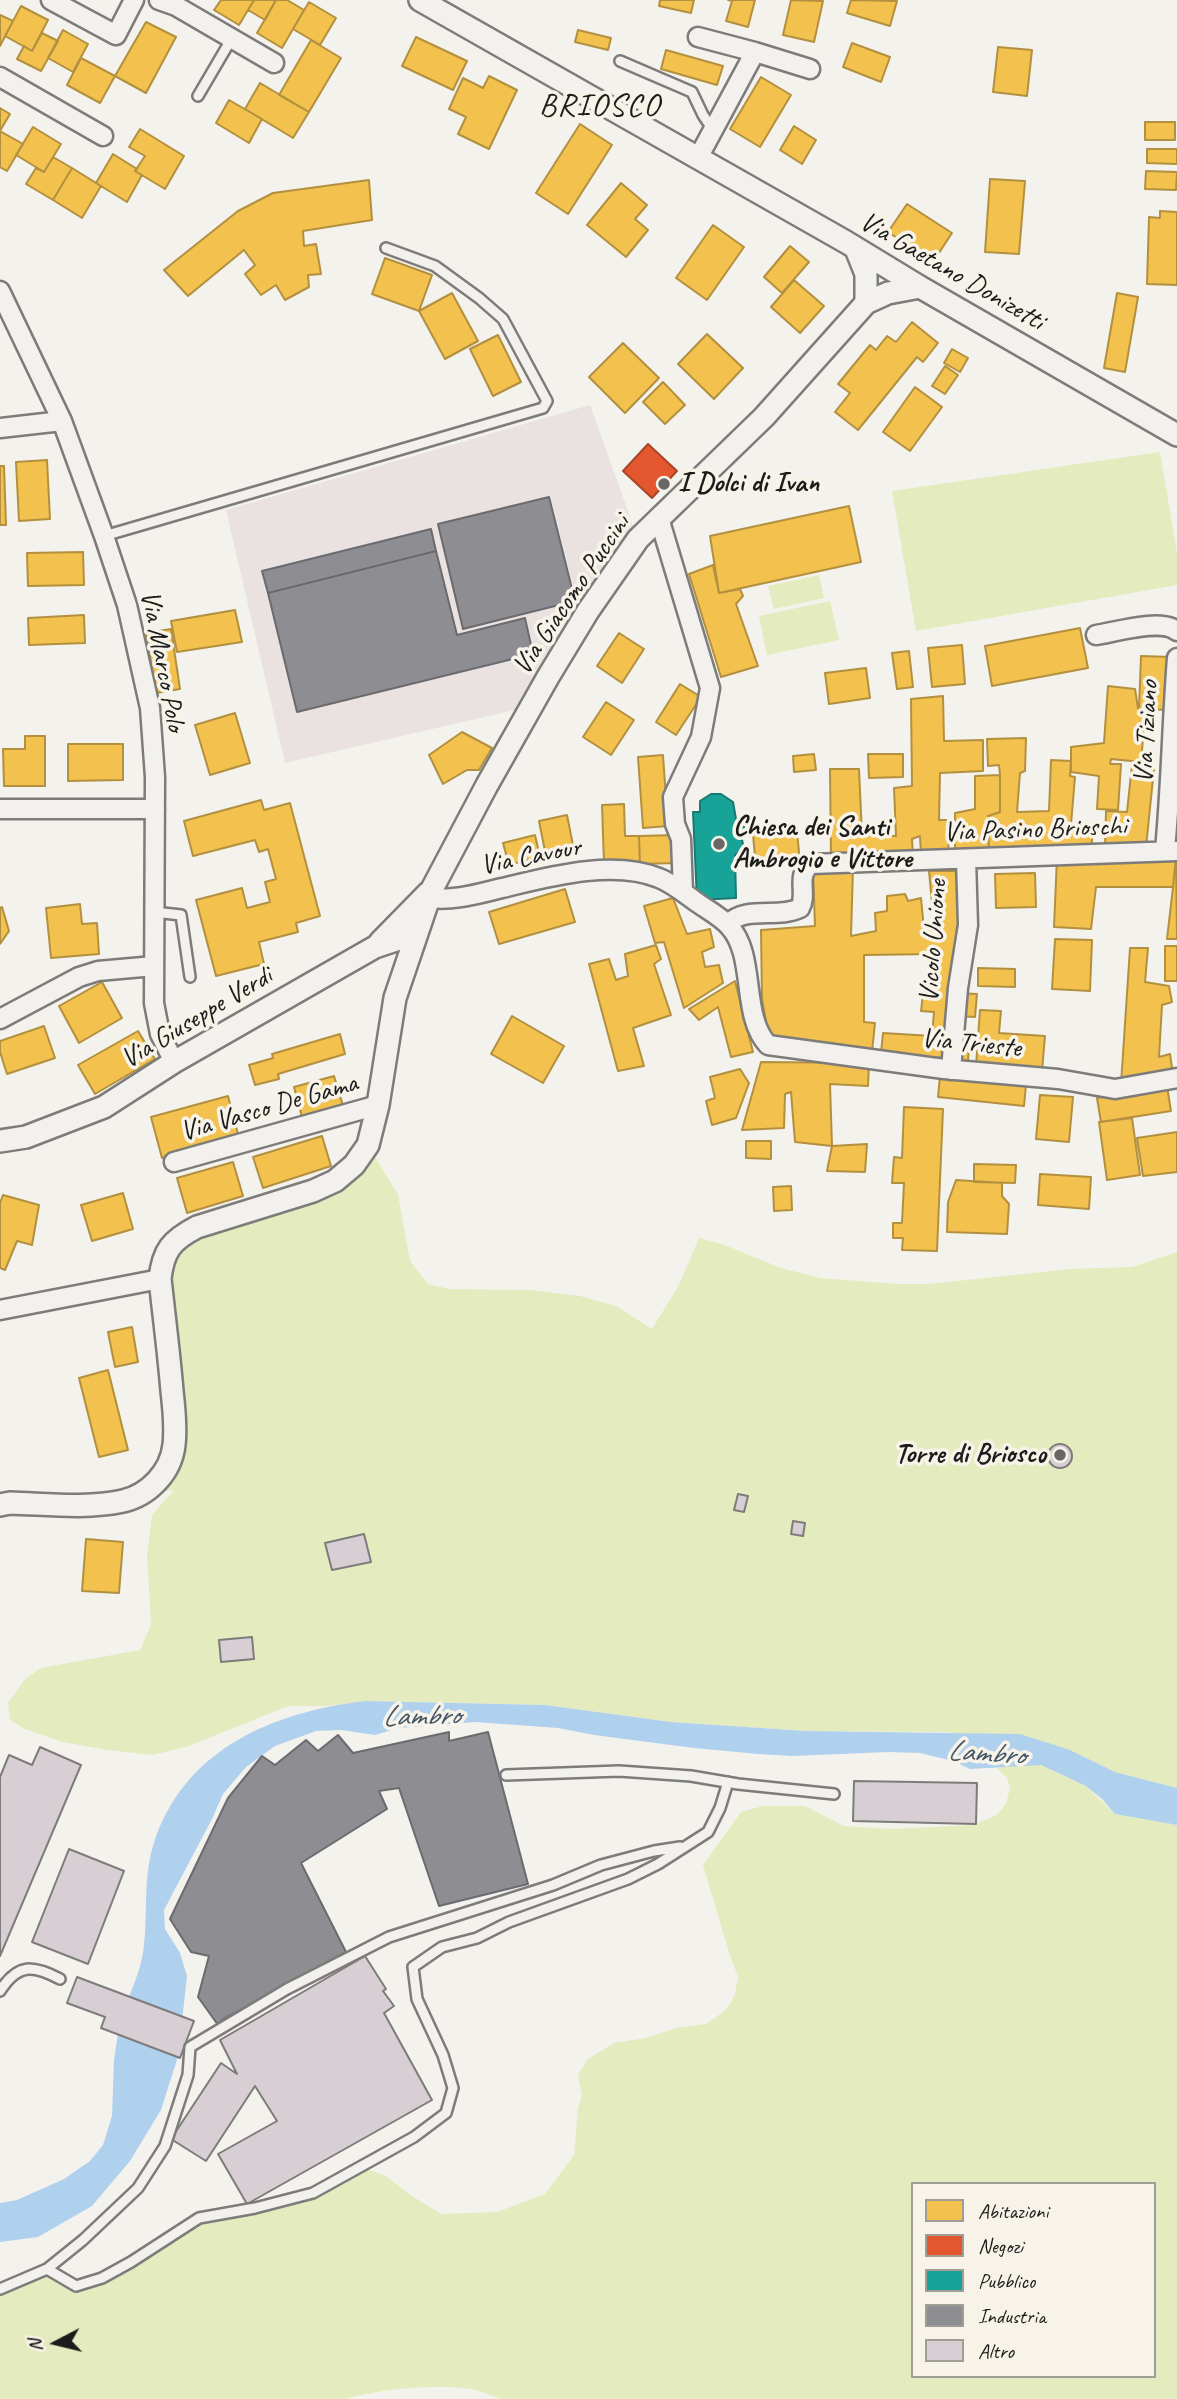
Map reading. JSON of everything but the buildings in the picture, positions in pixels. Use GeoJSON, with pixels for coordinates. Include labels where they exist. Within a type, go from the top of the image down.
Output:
{"type":"FeatureCollection","features":[{"type":"Feature","properties":{"kind":"street"},"geometry":{"type":"LineString","coordinates":[[51,0],[116,35],[134,0]]}},
{"type":"Feature","properties":{"kind":"street"},"geometry":{"type":"LineString","coordinates":[[159,0],[176,6],[275,63]]}},
{"type":"Feature","properties":{"kind":"street","name":"Via Gaetano Donizetti"},"geometry":{"type":"LineString","coordinates":[[420,0],[436,6],[1177,435]]}},
{"type":"Feature","properties":{"kind":"street"},"geometry":{"type":"LineString","coordinates":[[698,37],[810,69]]}},
{"type":"Feature","properties":{"kind":"street"},"geometry":{"type":"LineString","coordinates":[[698,158],[755,52]]}},
{"type":"Feature","properties":{"kind":"street"},"geometry":{"type":"LineString","coordinates":[[0,77],[103,136]]}},
{"type":"Feature","properties":{"kind":"street"},"geometry":{"type":"LineString","coordinates":[[856,248],[866,274],[866,303]]}},
{"type":"Feature","properties":{"kind":"street","name":"Via Giacomo Puccini"},"geometry":{"type":"LineString","coordinates":[[160,1279],[161,1262],[169,1247],[179,1237],[197,1227],[313,1191],[344,1175],[368,1144],[378,1105],[395,999],[431,893],[532,706],[588,611],[638,539],[764,417],[866,303],[888,293],[920,287]]}},
{"type":"Feature","properties":{"kind":"street","name":"Via Marco Polo"},"geometry":{"type":"LineString","coordinates":[[0,291],[62,421],[127,606],[150,708],[155,777],[154,1003],[160,1034],[174,1062]]}},
{"type":"Feature","properties":{"kind":"street"},"geometry":{"type":"LineString","coordinates":[[0,428],[62,421]]}},
{"type":"Feature","properties":{"kind":"street"},"geometry":{"type":"LineString","coordinates":[[659,518],[710,688],[701,737],[673,797],[674,824],[681,839],[683,892]]}},
{"type":"Feature","properties":{"kind":"street"},"geometry":{"type":"LineString","coordinates":[[1096,635],[1168,625],[1177,631]]}},
{"type":"Feature","properties":{"kind":"street","name":"Via Tiziano"},"geometry":{"type":"LineString","coordinates":[[1171,850],[1171,739],[1177,658]]}},
{"type":"Feature","properties":{"kind":"street"},"geometry":{"type":"LineString","coordinates":[[0,809],[155,809]]}},
{"type":"Feature","properties":{"kind":"street","name":"Via Pasino Brioschi"},"geometry":{"type":"LineString","coordinates":[[722,920],[800,908],[803,903],[802,875],[805,868],[811,864],[1171,850]]}},
{"type":"Feature","properties":{"kind":"street","name":"Vicolo Unione"},"geometry":{"type":"LineString","coordinates":[[950,1070],[958,988],[968,925],[966,859]]}},
{"type":"Feature","properties":{"kind":"street","name":"Via Cavour"},"geometry":{"type":"LineString","coordinates":[[431,893],[459,899],[551,876],[605,870],[632,872],[658,877],[722,920]]}},
{"type":"Feature","properties":{"kind":"street"},"geometry":{"type":"LineString","coordinates":[[375,947],[431,893]]}},
{"type":"Feature","properties":{"kind":"street","name":"Via Trieste"},"geometry":{"type":"LineString","coordinates":[[722,920],[740,945],[761,1038],[768,1045],[950,1070],[1058,1079],[1115,1089],[1177,1078]]}},
{"type":"Feature","properties":{"kind":"street","name":"Via Giuseppe Verdi"},"geometry":{"type":"LineString","coordinates":[[0,1141],[26,1137],[104,1107],[174,1062],[375,947],[417,933]]}},
{"type":"Feature","properties":{"kind":"street"},"geometry":{"type":"LineString","coordinates":[[0,1019],[79,977],[98,971],[154,965]]}},
{"type":"Feature","properties":{"kind":"street","name":"Via Vasco De Gama"},"geometry":{"type":"LineString","coordinates":[[174,1162],[378,1105]]}},
{"type":"Feature","properties":{"kind":"street"},"geometry":{"type":"LineString","coordinates":[[0,1310],[160,1279],[174,1411],[174,1446],[168,1465],[158,1480],[142,1493],[116,1502],[96,1504],[0,1505]]}},
{"type":"Feature","properties":{"kind":"lane"},"geometry":{"type":"LineString","coordinates":[[198,96],[232,38]]}},
{"type":"Feature","properties":{"kind":"lane"},"geometry":{"type":"LineString","coordinates":[[620,61],[692,92],[713,130]]}},
{"type":"Feature","properties":{"kind":"lane"},"geometry":{"type":"LineString","coordinates":[[104,536],[543,408],[547,401],[503,319],[435,266],[386,248]]}},
{"type":"Feature","properties":{"kind":"lane"},"geometry":{"type":"LineString","coordinates":[[155,912],[181,915],[190,977]]}},
{"type":"Feature","properties":{"kind":"lane"},"geometry":{"type":"LineString","coordinates":[[506,1775],[619,1771],[691,1776],[834,1794]]}},
{"type":"Feature","properties":{"kind":"lane"},"geometry":{"type":"LineString","coordinates":[[47,2269],[76,2287],[102,2278],[199,2218],[255,2208],[313,2193],[414,2137],[446,2113],[453,2088],[443,2054],[417,1999],[412,1967],[442,1947],[477,1938],[509,1922],[628,1879],[658,1864],[708,1832],[720,1808],[728,1782]]}},
{"type":"Feature","properties":{"kind":"lane"},"geometry":{"type":"LineString","coordinates":[[0,2289],[47,2269],[83,2240],[138,2188],[165,2146],[188,2074],[190,2047],[287,1989],[390,1937],[553,1885],[601,1865],[654,1851],[686,1847]]}},
{"type":"Feature","properties":{"kind":"lane"},"geometry":{"type":"LineString","coordinates":[[0,1991],[5,1982],[20,1970],[40,1969],[60,1979]]}},
{"type":"Feature","properties":{"kind":"shaded area"},"geometry":{"type":"Polygon","coordinates":[[[590,405],[638,539],[532,706],[285,763],[226,510],[590,405]]]}},
{"type":"Feature","properties":{"kind":"green space"},"geometry":{"type":"Polygon","coordinates":[[[1160,452],[1177,553],[1177,585],[916,631],[892,491],[1160,452]]]}},
{"type":"Feature","properties":{"kind":"green space"},"geometry":{"type":"Polygon","coordinates":[[[819,575],[824,598],[774,609],[768,586],[819,575]]]}},
{"type":"Feature","properties":{"kind":"green space"},"geometry":{"type":"Polygon","coordinates":[[[830,601],[839,640],[767,655],[759,616],[830,601]]]}},
{"type":"Feature","properties":{"kind":"green space"},"geometry":{"type":"Polygon","coordinates":[[[368,1145],[398,1195],[410,1261],[428,1284],[449,1289],[530,1290],[580,1296],[616,1306],[652,1329],[679,1285],[699,1238],[722,1244],[781,1268],[820,1278],[898,1284],[929,1284],[1070,1269],[1132,1267],[1177,1252],[1177,1788],[1115,1772],[1070,1750],[946,1732],[806,1731],[671,1722],[545,1705],[365,1701],[329,1706],[288,1706],[189,1746],[153,1755],[62,1742],[25,1729],[10,1720],[8,1703],[25,1679],[41,1668],[140,1650],[151,1625],[147,1556],[152,1515],[174,1490],[142,1493],[168,1465],[169,1247],[313,1191],[368,1145]]]}},
{"type":"Feature","properties":{"kind":"green space"},"geometry":{"type":"Polygon","coordinates":[[[1041,1765],[1086,1786],[1115,1814],[1177,1825],[1177,2399],[501,2399],[474,2390],[425,2387],[390,2390],[346,2399],[0,2399],[0,2289],[47,2269],[76,2286],[102,2278],[199,2218],[313,2193],[359,2166],[386,2176],[441,2214],[497,2212],[545,2194],[574,2155],[578,2108],[582,2096],[578,2075],[588,2059],[614,2043],[646,2038],[676,2028],[706,2024],[726,2010],[735,1995],[738,1976],[703,1865],[741,1812],[763,1806],[805,1806],[844,1826],[892,1829],[973,1825],[997,1815],[1006,1804],[1010,1788],[1007,1778],[997,1768],[1041,1765]]]}},
{"type":"Feature","properties":{"kind":"water","name":"Lambro"},"geometry":{"type":"Polygon","coordinates":[[[365,1701],[545,1705],[671,1722],[806,1731],[1020,1734],[1070,1750],[1115,1772],[1177,1788],[1177,1825],[1115,1814],[1086,1786],[1041,1765],[970,1769],[953,1761],[920,1753],[792,1756],[758,1754],[594,1735],[558,1728],[475,1722],[398,1728],[375,1735],[341,1730],[316,1731],[275,1746],[246,1767],[223,1794],[164,1910],[165,1929],[180,1953],[187,1976],[180,2040],[122,2014],[142,1958],[148,1874],[153,1846],[167,1813],[185,1784],[208,1761],[265,1726],[330,1706],[365,1701]]]}},
{"type":"Feature","properties":{"kind":"water"},"geometry":{"type":"Polygon","coordinates":[[[120,2020],[181,2047],[161,2110],[130,2161],[92,2206],[38,2237],[0,2242],[0,2203],[17,2200],[64,2179],[90,2161],[103,2145],[112,2116],[114,2060],[120,2020]]]}},
{"type":"Feature","properties":{"kind":"place","name":"I Dolci di Ivan"},"geometry":{"type":"Point","coordinates":[664,484]}},
{"type":"Feature","properties":{"kind":"place","name":"Chiesa dei Santi Ambrogio e Vittore"},"geometry":{"type":"Point","coordinates":[719,844]}},
{"type":"Feature","properties":{"kind":"place","name":"Torre di Briosco"},"geometry":{"type":"Point","coordinates":[1060,1455]}},
{"type":"Feature","properties":{"kind":"district","name":"BRIOSCO"},"geometry":{"type":"Point","coordinates":[600,107]}}]}
